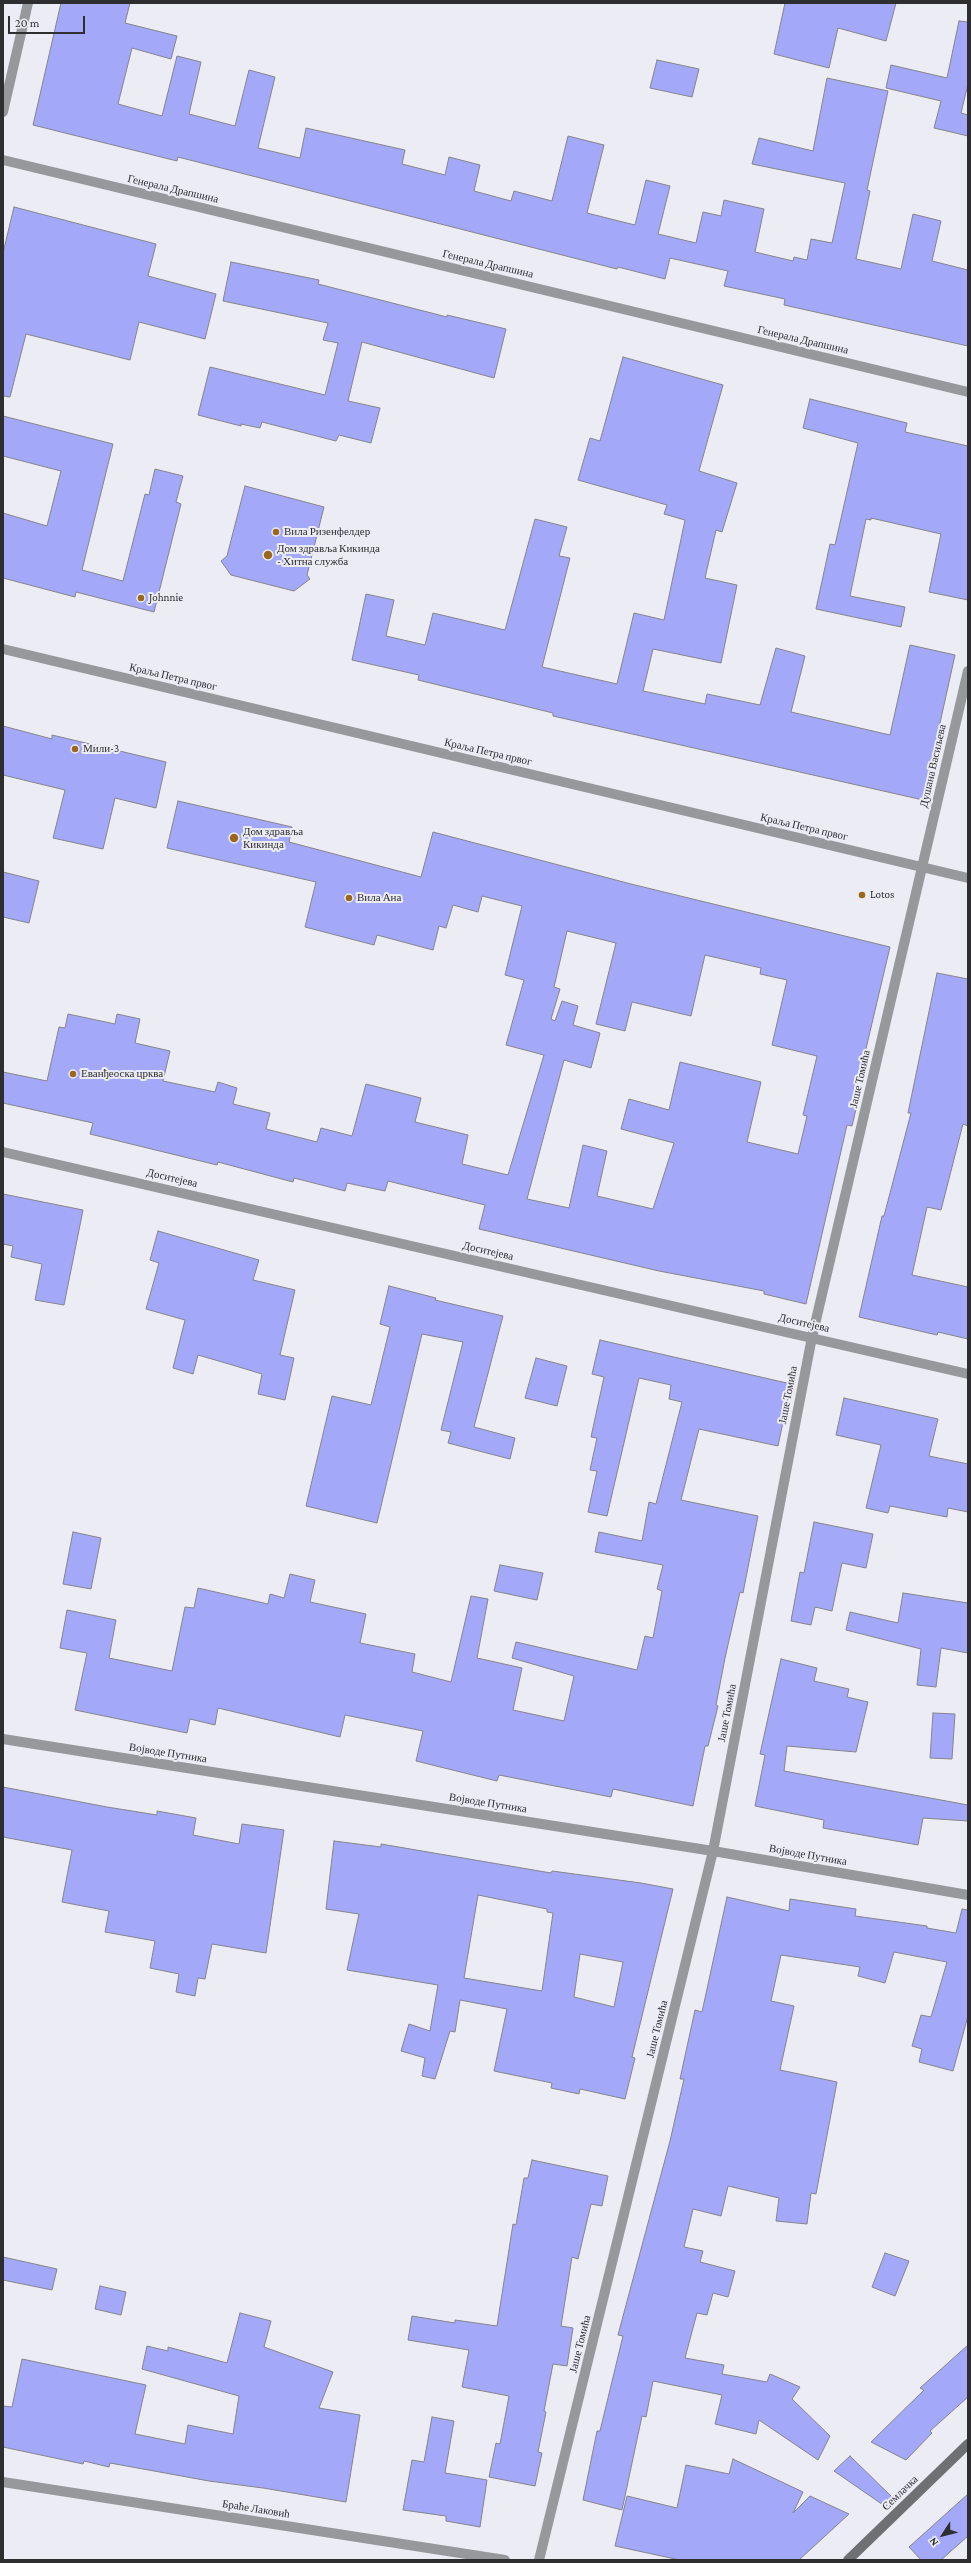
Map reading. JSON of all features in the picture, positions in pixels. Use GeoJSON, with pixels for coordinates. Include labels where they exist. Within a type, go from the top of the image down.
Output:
{"type":"FeatureCollection","features":[{"type":"Feature","properties":{"kind":"main road","name":"Семлачка"},"geometry":{"type":"LineString","coordinates":[[848,2560],[968,2444]]}},
{"type":"Feature","properties":{"kind":"street"},"geometry":{"type":"LineString","coordinates":[[3,112],[28,3]]}},
{"type":"Feature","properties":{"kind":"street","name":"Генерала Драпшина"},"geometry":{"type":"LineString","coordinates":[[3,160],[968,392]]}},
{"type":"Feature","properties":{"kind":"street","name":"Краља Петра првог"},"geometry":{"type":"LineString","coordinates":[[3,649],[968,878]]}},
{"type":"Feature","properties":{"kind":"street","name":"Душана Васиљева"},"geometry":{"type":"LineString","coordinates":[[921,867],[968,671]]}},
{"type":"Feature","properties":{"kind":"street","name":"Јаше Томића"},"geometry":{"type":"LineString","coordinates":[[539,2560],[713,1851],[812,1337],[921,867]]}},
{"type":"Feature","properties":{"kind":"street","name":"Доситејева"},"geometry":{"type":"LineString","coordinates":[[3,1152],[968,1374]]}},
{"type":"Feature","properties":{"kind":"street","name":"Војводе Путника"},"geometry":{"type":"LineString","coordinates":[[3,1739],[713,1851],[968,1895]]}},
{"type":"Feature","properties":{"kind":"street","name":"Браће Лаковић"},"geometry":{"type":"LineString","coordinates":[[3,2482],[505,2560]]}},
{"type":"Feature","properties":{"kind":"building"},"geometry":{"type":"Polygon","coordinates":[[[61,3],[130,3],[125,23],[177,36],[171,59],[132,48],[118,104],[162,116],[177,56],[201,62],[189,114],[235,126],[249,70],[275,77],[258,148],[300,158],[306,128],[405,150],[402,164],[445,175],[449,157],[480,165],[474,191],[511,201],[514,191],[552,201],[568,136],[604,145],[587,213],[635,225],[646,180],[670,186],[658,234],[696,243],[703,212],[721,216],[724,200],[764,209],[755,252],[793,261],[794,257],[807,260],[811,239],[832,243],[845,183],[752,164],[759,138],[813,151],[827,78],[888,91],[867,190],[870,191],[856,259],[901,269],[913,214],[941,221],[932,261],[968,270],[968,346],[784,305],[785,299],[724,286],[728,271],[670,258],[665,279],[618,267],[617,269],[178,157],[177,161],[33,125],[61,3]]]}},
{"type":"Feature","properties":{"kind":"building"},"geometry":{"type":"Polygon","coordinates":[[[785,3],[896,3],[886,41],[838,28],[829,68],[774,54],[785,3]]]}},
{"type":"Feature","properties":{"kind":"building"},"geometry":{"type":"Polygon","coordinates":[[[959,21],[968,22],[968,84],[961,113],[968,115],[968,136],[934,128],[941,101],[886,88],[891,65],[947,78],[959,21]]]}},
{"type":"Feature","properties":{"kind":"building"},"geometry":{"type":"Polygon","coordinates":[[[657,60],[699,69],[692,97],[650,88],[657,60]]]}},
{"type":"Feature","properties":{"kind":"building"},"geometry":{"type":"Polygon","coordinates":[[[14,207],[156,244],[148,276],[216,294],[205,339],[139,322],[130,360],[26,334],[10,397],[3,396],[3,253],[14,207]]]}},
{"type":"Feature","properties":{"kind":"building"},"geometry":{"type":"Polygon","coordinates":[[[231,262],[319,280],[318,284],[447,317],[447,315],[506,329],[494,378],[362,342],[348,401],[380,408],[371,443],[339,435],[336,441],[262,422],[260,428],[241,424],[241,426],[198,415],[210,367],[325,395],[338,343],[323,340],[328,323],[223,301],[231,262]]]}},
{"type":"Feature","properties":{"kind":"building"},"geometry":{"type":"Polygon","coordinates":[[[623,357],[723,385],[699,471],[737,483],[722,532],[716,530],[705,578],[737,585],[721,663],[653,649],[643,691],[705,704],[707,694],[760,705],[776,648],[805,656],[791,712],[890,735],[910,645],[955,655],[923,800],[553,716],[553,713],[418,680],[419,675],[352,660],[366,594],[394,600],[386,636],[425,645],[433,613],[505,630],[535,519],[567,527],[559,556],[570,558],[542,667],[617,684],[634,613],[664,620],[685,520],[664,514],[667,505],[578,480],[590,438],[600,441],[623,357]]]}},
{"type":"Feature","properties":{"kind":"building"},"geometry":{"type":"Polygon","coordinates":[[[810,399],[907,423],[905,432],[968,446],[968,600],[929,592],[941,534],[871,518],[871,520],[866,519],[850,596],[905,607],[901,627],[816,609],[830,544],[835,545],[858,443],[803,428],[810,399]]]}},
{"type":"Feature","properties":{"kind":"building"},"geometry":{"type":"Polygon","coordinates":[[[3,416],[113,444],[82,570],[123,581],[145,494],[149,495],[155,469],[183,476],[176,502],[181,504],[154,612],[76,592],[75,597],[3,578],[3,513],[47,526],[61,471],[3,456],[3,416]]]}},
{"type":"Feature","properties":{"kind":"building","name":"Вила Ризенфелдер"},"geometry":{"type":"Polygon","coordinates":[[[245,486],[324,507],[307,575],[310,579],[294,591],[231,575],[221,561],[227,556],[245,486]]]}},
{"type":"Feature","properties":{"kind":"building"},"geometry":{"type":"Polygon","coordinates":[[[3,726],[52,739],[52,735],[166,762],[156,808],[115,798],[103,849],[53,838],[65,790],[3,775],[3,726]]]}},
{"type":"Feature","properties":{"kind":"building"},"geometry":{"type":"Polygon","coordinates":[[[178,801],[292,827],[289,842],[421,877],[433,832],[631,884],[890,947],[856,1091],[860,1092],[852,1126],[847,1125],[806,1304],[764,1294],[764,1291],[659,1271],[479,1229],[485,1205],[388,1181],[385,1191],[347,1183],[345,1191],[294,1178],[293,1182],[218,1162],[217,1165],[90,1134],[93,1123],[3,1103],[3,1072],[47,1081],[59,1027],[65,1028],[68,1014],[115,1024],[117,1014],[140,1019],[135,1043],[170,1051],[163,1081],[215,1092],[218,1082],[237,1088],[233,1104],[270,1113],[266,1129],[317,1142],[321,1128],[352,1136],[366,1084],[421,1098],[415,1122],[468,1135],[462,1164],[508,1175],[544,1055],[506,1045],[524,980],[505,975],[522,906],[482,896],[478,912],[453,905],[446,928],[439,926],[433,950],[377,935],[374,945],[305,927],[316,882],[167,848],[178,801]],[[567,931],[554,987],[560,989],[551,1019],[555,1021],[562,1001],[578,1006],[573,1025],[600,1033],[591,1068],[564,1060],[527,1199],[569,1208],[583,1145],[607,1151],[597,1196],[653,1209],[674,1143],[621,1129],[629,1099],[669,1110],[680,1062],[761,1082],[747,1142],[798,1154],[807,1116],[803,1115],[817,1056],[772,1045],[787,980],[760,974],[761,968],[705,955],[691,1016],[632,1002],[625,1031],[596,1024],[616,943],[567,931]]]}},
{"type":"Feature","properties":{"kind":"building"},"geometry":{"type":"Polygon","coordinates":[[[3,872],[39,881],[29,923],[3,917],[3,872]]]}},
{"type":"Feature","properties":{"kind":"building"},"geometry":{"type":"Polygon","coordinates":[[[937,973],[968,979],[968,1126],[963,1124],[941,1210],[927,1207],[912,1275],[968,1287],[968,1339],[938,1332],[937,1335],[859,1317],[882,1216],[884,1216],[911,1113],[908,1113],[937,973]]]}},
{"type":"Feature","properties":{"kind":"building"},"geometry":{"type":"Polygon","coordinates":[[[3,1194],[83,1210],[64,1305],[35,1300],[42,1264],[11,1257],[13,1246],[3,1244],[3,1194]]]}},
{"type":"Feature","properties":{"kind":"building"},"geometry":{"type":"Polygon","coordinates":[[[158,1231],[259,1260],[253,1280],[295,1290],[280,1355],[294,1358],[285,1400],[258,1394],[262,1374],[198,1355],[193,1374],[173,1368],[185,1320],[146,1309],[159,1263],[150,1260],[158,1231]]]}},
{"type":"Feature","properties":{"kind":"building"},"geometry":{"type":"Polygon","coordinates":[[[389,1286],[436,1298],[435,1300],[503,1316],[474,1427],[515,1438],[510,1459],[448,1443],[451,1432],[441,1430],[463,1342],[422,1334],[377,1523],[306,1506],[332,1396],[371,1405],[390,1327],[380,1324],[389,1286]]]}},
{"type":"Feature","properties":{"kind":"building"},"geometry":{"type":"Polygon","coordinates":[[[600,1340],[791,1384],[778,1446],[699,1429],[681,1500],[758,1516],[743,1593],[740,1592],[725,1658],[716,1705],[718,1706],[708,1746],[705,1746],[693,1806],[613,1789],[611,1797],[499,1775],[497,1781],[416,1761],[423,1731],[345,1715],[340,1737],[218,1708],[215,1725],[190,1719],[187,1733],[75,1710],[87,1653],[60,1648],[67,1610],[116,1620],[109,1658],[172,1671],[185,1607],[194,1608],[198,1588],[268,1604],[270,1594],[284,1598],[290,1574],[315,1580],[310,1602],[366,1614],[360,1643],[415,1654],[412,1672],[451,1682],[471,1596],[488,1599],[477,1658],[522,1668],[513,1710],[564,1721],[574,1676],[512,1658],[516,1642],[637,1670],[645,1636],[653,1638],[662,1591],[657,1589],[663,1565],[595,1552],[599,1532],[642,1541],[649,1502],[656,1504],[682,1402],[669,1399],[671,1385],[639,1378],[607,1516],[588,1512],[597,1471],[590,1470],[597,1438],[591,1437],[604,1377],[592,1374],[600,1340]]]}},
{"type":"Feature","properties":{"kind":"building"},"geometry":{"type":"Polygon","coordinates":[[[536,1358],[567,1366],[557,1406],[525,1398],[536,1358]]]}},
{"type":"Feature","properties":{"kind":"building"},"geometry":{"type":"Polygon","coordinates":[[[844,1398],[938,1419],[929,1456],[968,1464],[968,1512],[948,1508],[947,1517],[890,1506],[888,1513],[866,1508],[881,1445],[836,1435],[844,1398]]]}},
{"type":"Feature","properties":{"kind":"building"},"geometry":{"type":"Polygon","coordinates":[[[814,1522],[873,1534],[866,1568],[842,1563],[832,1611],[815,1607],[811,1625],[791,1621],[800,1572],[804,1573],[814,1522]]]}},
{"type":"Feature","properties":{"kind":"building"},"geometry":{"type":"Polygon","coordinates":[[[73,1532],[101,1538],[91,1589],[63,1584],[73,1532]]]}},
{"type":"Feature","properties":{"kind":"building"},"geometry":{"type":"Polygon","coordinates":[[[500,1565],[543,1573],[537,1600],[494,1591],[500,1565]]]}},
{"type":"Feature","properties":{"kind":"building"},"geometry":{"type":"Polygon","coordinates":[[[903,1593],[968,1603],[968,1653],[941,1648],[936,1687],[917,1685],[921,1649],[846,1630],[850,1612],[898,1623],[903,1593]]]}},
{"type":"Feature","properties":{"kind":"building"},"geometry":{"type":"Polygon","coordinates":[[[781,1659],[817,1668],[814,1681],[849,1689],[847,1697],[868,1702],[856,1752],[787,1746],[784,1771],[968,1805],[968,1821],[923,1818],[918,1845],[823,1828],[824,1820],[755,1806],[765,1755],[760,1754],[781,1659]]]}},
{"type":"Feature","properties":{"kind":"building"},"geometry":{"type":"Polygon","coordinates":[[[933,1713],[955,1714],[952,1759],[930,1758],[933,1713]]]}},
{"type":"Feature","properties":{"kind":"building"},"geometry":{"type":"Polygon","coordinates":[[[3,1787],[107,1807],[157,1815],[157,1811],[196,1818],[193,1835],[239,1844],[242,1824],[284,1830],[266,1953],[212,1944],[205,1979],[198,1978],[195,1996],[176,1992],[179,1974],[150,1968],[155,1941],[105,1932],[109,1911],[62,1902],[72,1850],[3,1837],[3,1787]]]}},
{"type":"Feature","properties":{"kind":"building"},"geometry":{"type":"Polygon","coordinates":[[[334,1841],[381,1847],[381,1844],[551,1873],[552,1871],[641,1883],[673,1889],[632,2057],[635,2058],[625,2099],[580,2089],[579,2094],[551,2088],[552,2083],[494,2071],[507,2009],[460,2000],[455,2032],[450,2031],[435,2079],[422,2076],[425,2058],[401,2051],[409,2024],[430,2031],[438,1985],[347,1970],[359,1914],[326,1909],[334,1841]],[[478,1895],[464,1978],[542,1991],[553,1913],[547,1912],[547,1909],[478,1895]],[[580,1954],[574,1997],[614,2007],[623,1962],[580,1954]]]}},
{"type":"Feature","properties":{"kind":"building"},"geometry":{"type":"Polygon","coordinates":[[[727,1897],[789,1911],[790,1899],[856,1909],[855,1916],[927,1926],[927,1928],[956,1933],[962,1909],[968,1910],[968,2016],[953,2071],[919,2062],[922,2049],[912,2046],[921,2015],[931,2017],[947,1962],[894,1952],[885,1983],[858,1976],[860,1967],[781,1955],[771,2001],[794,2006],[780,2070],[837,2082],[816,2194],[811,2193],[807,2224],[776,2221],[779,2198],[728,2186],[721,2216],[693,2209],[684,2247],[703,2251],[700,2262],[735,2271],[728,2297],[713,2293],[707,2315],[697,2313],[685,2358],[724,2365],[722,2374],[767,2382],[770,2374],[800,2387],[792,2399],[830,2436],[818,2460],[759,2420],[756,2434],[715,2424],[722,2395],[653,2381],[646,2417],[642,2416],[622,2510],[583,2500],[597,2431],[600,2431],[623,2336],[618,2335],[670,2141],[684,2079],[680,2079],[695,2010],[702,2012],[727,1897]]]}},
{"type":"Feature","properties":{"kind":"building"},"geometry":{"type":"Polygon","coordinates":[[[532,2160],[608,2176],[602,2206],[591,2204],[578,2259],[572,2257],[561,2326],[573,2328],[567,2366],[553,2364],[538,2452],[542,2453],[535,2486],[489,2477],[496,2443],[500,2444],[509,2396],[462,2387],[469,2350],[408,2340],[412,2316],[455,2323],[455,2320],[497,2326],[513,2224],[516,2225],[524,2178],[528,2178],[532,2160]]]}},
{"type":"Feature","properties":{"kind":"building"},"geometry":{"type":"Polygon","coordinates":[[[885,2253],[909,2261],[895,2296],[872,2287],[885,2253]]]}},
{"type":"Feature","properties":{"kind":"building"},"geometry":{"type":"Polygon","coordinates":[[[3,2257],[57,2269],[52,2290],[3,2280],[3,2257]]]}},
{"type":"Feature","properties":{"kind":"building"},"geometry":{"type":"Polygon","coordinates":[[[100,2286],[126,2292],[121,2315],[95,2309],[100,2286]]]}},
{"type":"Feature","properties":{"kind":"building"},"geometry":{"type":"Polygon","coordinates":[[[240,2313],[271,2321],[264,2347],[333,2372],[319,2408],[360,2415],[346,2502],[263,2488],[209,2481],[110,2463],[109,2467],[84,2461],[83,2464],[3,2447],[3,2406],[12,2407],[22,2359],[146,2385],[135,2434],[185,2444],[188,2425],[233,2434],[239,2396],[142,2369],[147,2346],[168,2351],[168,2347],[227,2363],[240,2313]]]}},
{"type":"Feature","properties":{"kind":"building"},"geometry":{"type":"Polygon","coordinates":[[[968,2345],[968,2397],[930,2431],[932,2433],[906,2460],[871,2442],[924,2390],[920,2388],[968,2345]]]}},
{"type":"Feature","properties":{"kind":"building"},"geometry":{"type":"Polygon","coordinates":[[[432,2417],[454,2421],[445,2473],[487,2480],[480,2527],[446,2521],[446,2516],[403,2510],[412,2460],[424,2462],[432,2417]]]}},
{"type":"Feature","properties":{"kind":"building"},"geometry":{"type":"Polygon","coordinates":[[[850,2456],[893,2498],[886,2507],[834,2471],[850,2456]]]}},
{"type":"Feature","properties":{"kind":"building"},"geometry":{"type":"Polygon","coordinates":[[[733,2459],[803,2492],[793,2513],[810,2496],[849,2514],[799,2560],[680,2560],[615,2546],[627,2496],[677,2508],[686,2465],[729,2474],[733,2459]]]}},
{"type":"Feature","properties":{"kind":"building"},"geometry":{"type":"Polygon","coordinates":[[[968,2494],[968,2536],[941,2560],[921,2560],[909,2547],[968,2494]]]}},
{"type":"Feature","properties":{"kind":"place","name":"Вила Ризенфелдер"},"geometry":{"type":"Point","coordinates":[276,532]}},
{"type":"Feature","properties":{"kind":"place","name":"Дом здравља Кикинда - Хитна служба"},"geometry":{"type":"Point","coordinates":[268,555]}},
{"type":"Feature","properties":{"kind":"place","name":"Johnnie"},"geometry":{"type":"Point","coordinates":[141,598]}},
{"type":"Feature","properties":{"kind":"place","name":"Мили-3"},"geometry":{"type":"Point","coordinates":[75,749]}},
{"type":"Feature","properties":{"kind":"place","name":"Дом здравља Кикинда"},"geometry":{"type":"Point","coordinates":[234,838]}},
{"type":"Feature","properties":{"kind":"place","name":"Lotos"},"geometry":{"type":"Point","coordinates":[862,895]}},
{"type":"Feature","properties":{"kind":"place","name":"Вила Ана"},"geometry":{"type":"Point","coordinates":[349,898]}},
{"type":"Feature","properties":{"kind":"place","name":"Еванђеоска црква"},"geometry":{"type":"Point","coordinates":[73,1074]}}]}
